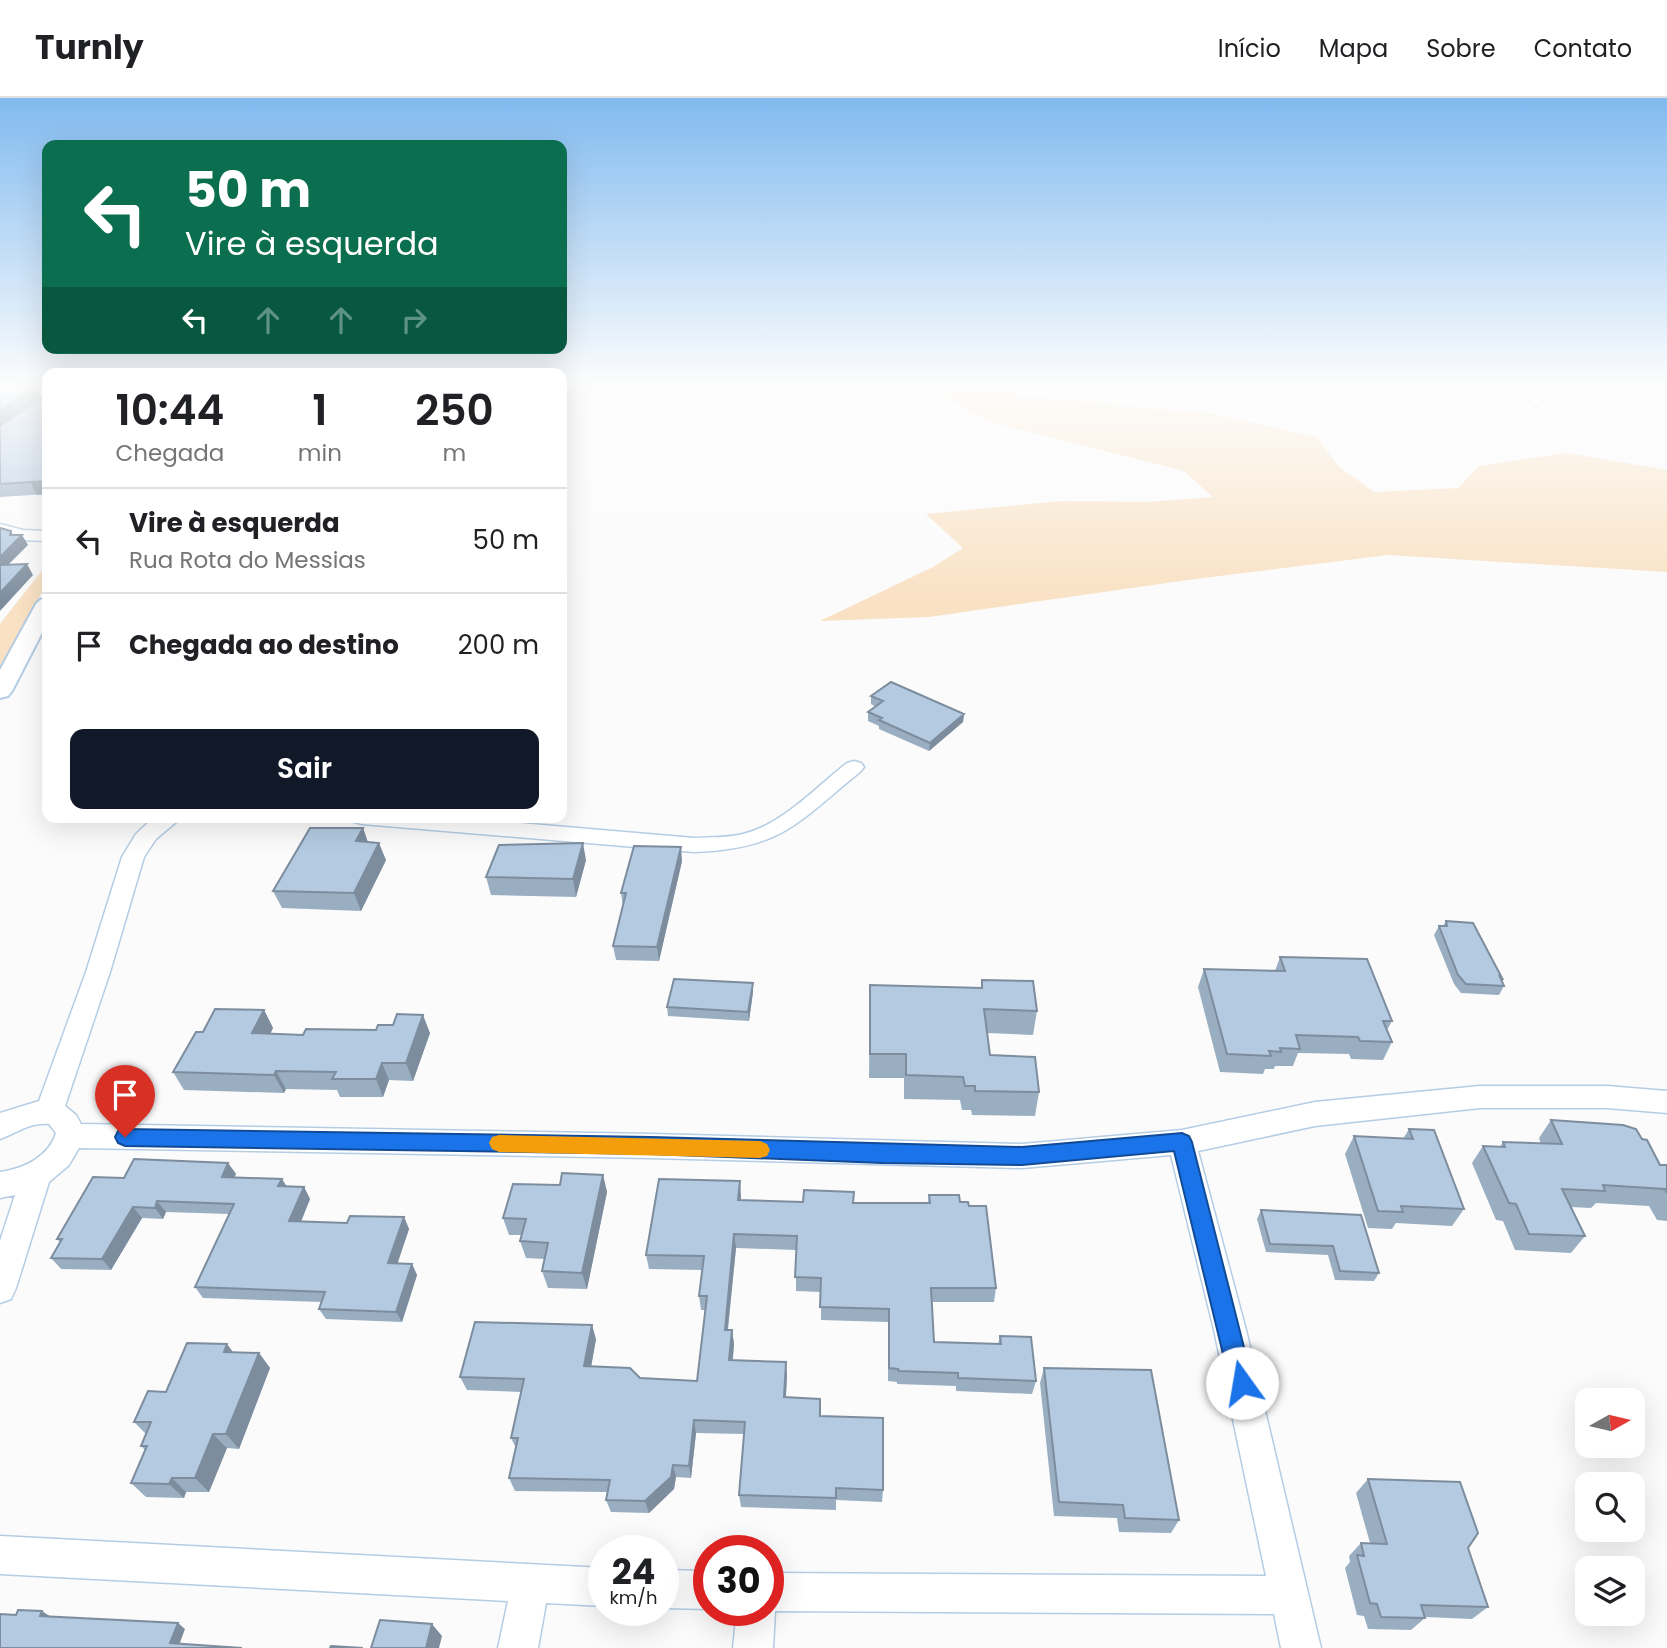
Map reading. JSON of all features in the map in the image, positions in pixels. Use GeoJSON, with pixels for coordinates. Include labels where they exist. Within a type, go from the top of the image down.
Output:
{"type":"FeatureCollection","features":[{"type":"Feature","properties":{"kind":"street"},"geometry":{"type":"LineString","coordinates":[[0,516],[40,522]]}},
{"type":"Feature","properties":{"kind":"street"},"geometry":{"type":"LineString","coordinates":[[22,536],[40,522]]}},
{"type":"Feature","properties":{"kind":"street"},"geometry":{"type":"LineString","coordinates":[[0,529],[22,536],[42,536]]}},
{"type":"Feature","properties":{"kind":"street"},"geometry":{"type":"LineString","coordinates":[[0,691],[42,613]]}},
{"type":"Feature","properties":{"kind":"street"},"geometry":{"type":"LineString","coordinates":[[433,823],[694,845],[741,842],[772,830],[854,767]]}},
{"type":"Feature","properties":{"kind":"street"},"geometry":{"type":"LineString","coordinates":[[49,1112],[98,972],[133,857],[141,841],[162,823]]}},
{"type":"Feature","properties":{"kind":"street"},"geometry":{"type":"LineString","coordinates":[[70,1136],[651,1146],[1022,1156],[1182,1142],[1315,1114],[1480,1097],[1607,1097],[1667,1102]]}},
{"type":"Feature","properties":{"kind":"street"},"geometry":{"type":"LineString","coordinates":[[0,1185],[14,1184],[37,1174],[57,1158],[70,1136],[68,1126],[61,1117],[49,1112],[32,1113],[4,1123]]}},
{"type":"Feature","properties":{"kind":"street"},"geometry":{"type":"LineString","coordinates":[[1182,1142],[1233,1343],[1301,1648]]}},
{"type":"Feature","properties":{"kind":"street"},"geometry":{"type":"LineString","coordinates":[[0,1288],[37,1174]]}},
{"type":"Feature","properties":{"kind":"street"},"geometry":{"type":"LineString","coordinates":[[0,1555],[588,1587]]}},
{"type":"Feature","properties":{"kind":"street"},"geometry":{"type":"LineString","coordinates":[[518,1648],[530,1585]]}},
{"type":"Feature","properties":{"kind":"street"},"geometry":{"type":"LineString","coordinates":[[784,1592],[1290,1595]]}},
{"type":"Feature","properties":{"kind":"street"},"geometry":{"type":"LineString","coordinates":[[753,1648],[755,1626]]}},
{"type":"Feature","properties":{"kind":"shaded area"},"geometry":{"type":"Polygon","coordinates":[[[1130,457],[1332,457],[1338,466],[1374,492],[1458,488],[1479,466],[1538,457],[1592,457],[1667,470],[1667,572],[1388,555],[929,617],[820,621],[933,567],[963,548],[926,514],[1061,501],[1149,502],[1213,497],[1184,471],[1130,457]]]}},
{"type":"Feature","properties":{"kind":"shaded area"},"geometry":{"type":"Polygon","coordinates":[[[42,570],[42,592],[0,668],[0,624],[42,570]]]}},
{"type":"Feature","properties":{"kind":"building"},"geometry":{"type":"Polygon","coordinates":[[[0,457],[42,457],[42,481],[0,484],[0,457]]]}},
{"type":"Feature","properties":{"kind":"building"},"geometry":{"type":"Polygon","coordinates":[[[0,528],[11,531],[10,535],[22,535],[0,557],[0,528]]]}},
{"type":"Feature","properties":{"kind":"building"},"geometry":{"type":"Polygon","coordinates":[[[27,564],[0,593],[0,565],[27,564]]]}},
{"type":"Feature","properties":{"kind":"building"},"geometry":{"type":"Polygon","coordinates":[[[891,682],[964,714],[930,743],[879,720],[882,718],[868,712],[883,701],[871,696],[891,682]]]}},
{"type":"Feature","properties":{"kind":"building"},"geometry":{"type":"Polygon","coordinates":[[[310,828],[363,828],[356,841],[379,843],[354,893],[273,891],[310,828]]]}},
{"type":"Feature","properties":{"kind":"building"},"geometry":{"type":"Polygon","coordinates":[[[583,843],[573,879],[486,877],[499,845],[583,843]]]}},
{"type":"Feature","properties":{"kind":"building"},"geometry":{"type":"Polygon","coordinates":[[[634,846],[681,847],[657,947],[613,946],[626,893],[621,893],[634,846]]]}},
{"type":"Feature","properties":{"kind":"building"},"geometry":{"type":"Polygon","coordinates":[[[1446,921],[1473,923],[1504,986],[1466,984],[1458,975],[1439,926],[1447,926],[1446,921]]]}},
{"type":"Feature","properties":{"kind":"building"},"geometry":{"type":"Polygon","coordinates":[[[1280,957],[1367,959],[1392,1021],[1383,1021],[1392,1042],[1360,1041],[1358,1037],[1296,1035],[1300,1049],[1280,1048],[1281,1052],[1269,1051],[1271,1056],[1227,1054],[1204,969],[1285,971],[1280,957]]]}},
{"type":"Feature","properties":{"kind":"building"},"geometry":{"type":"Polygon","coordinates":[[[674,979],[753,983],[748,1012],[667,1007],[674,979]]]}},
{"type":"Feature","properties":{"kind":"building"},"geometry":{"type":"Polygon","coordinates":[[[982,980],[1033,981],[1037,1011],[984,1009],[990,1055],[1035,1057],[1039,1092],[975,1091],[975,1086],[965,1086],[963,1077],[906,1075],[906,1054],[870,1054],[870,985],[982,988],[982,980]]]}},
{"type":"Feature","properties":{"kind":"building"},"geometry":{"type":"Polygon","coordinates":[[[215,1009],[264,1010],[252,1033],[303,1035],[306,1029],[376,1030],[378,1025],[393,1025],[397,1014],[423,1015],[406,1063],[382,1063],[376,1079],[332,1079],[336,1072],[276,1071],[274,1075],[173,1072],[196,1032],[203,1032],[215,1009]]]}},
{"type":"Feature","properties":{"kind":"building"},"geometry":{"type":"Polygon","coordinates":[[[1551,1120],[1623,1125],[1636,1129],[1642,1139],[1647,1140],[1660,1165],[1667,1165],[1667,1193],[1665,1189],[1603,1185],[1605,1191],[1562,1189],[1585,1236],[1529,1234],[1516,1204],[1509,1203],[1483,1146],[1505,1147],[1503,1142],[1562,1144],[1551,1120]]]}},
{"type":"Feature","properties":{"kind":"building"},"geometry":{"type":"Polygon","coordinates":[[[1409,1129],[1434,1130],[1464,1209],[1401,1206],[1403,1212],[1378,1211],[1354,1136],[1413,1139],[1409,1129]]]}},
{"type":"Feature","properties":{"kind":"building"},"geometry":{"type":"Polygon","coordinates":[[[134,1159],[228,1163],[222,1177],[282,1179],[278,1186],[304,1187],[289,1221],[347,1223],[350,1216],[404,1217],[388,1263],[412,1264],[396,1312],[319,1309],[325,1292],[195,1287],[234,1204],[157,1201],[155,1208],[133,1207],[102,1259],[51,1258],[62,1239],[57,1239],[93,1177],[124,1178],[134,1159]]]}},
{"type":"Feature","properties":{"kind":"building"},"geometry":{"type":"Polygon","coordinates":[[[562,1173],[603,1175],[582,1273],[542,1271],[548,1243],[520,1241],[526,1219],[503,1218],[513,1184],[560,1185],[562,1173]]]}},
{"type":"Feature","properties":{"kind":"building"},"geometry":{"type":"Polygon","coordinates":[[[659,1179],[740,1181],[738,1200],[803,1202],[804,1190],[854,1192],[853,1203],[930,1203],[929,1195],[959,1195],[960,1202],[968,1202],[969,1206],[986,1206],[996,1288],[931,1288],[934,1342],[1001,1344],[1000,1336],[1031,1337],[1036,1381],[958,1378],[958,1373],[899,1371],[889,1368],[889,1309],[820,1307],[821,1278],[795,1277],[797,1236],[734,1234],[725,1330],[732,1330],[729,1360],[786,1362],[784,1397],[820,1399],[820,1416],[883,1418],[883,1490],[836,1488],[836,1498],[739,1495],[745,1422],[694,1420],[689,1466],[673,1465],[671,1477],[645,1501],[606,1500],[610,1480],[509,1478],[518,1438],[511,1438],[524,1379],[460,1377],[475,1322],[592,1325],[584,1366],[630,1368],[640,1378],[697,1381],[707,1296],[699,1296],[704,1256],[646,1255],[659,1179]]]}},
{"type":"Feature","properties":{"kind":"building"},"geometry":{"type":"Polygon","coordinates":[[[1261,1210],[1361,1215],[1379,1273],[1340,1271],[1333,1246],[1270,1244],[1261,1210]]]}},
{"type":"Feature","properties":{"kind":"building"},"geometry":{"type":"Polygon","coordinates":[[[187,1343],[227,1344],[224,1352],[259,1353],[226,1434],[213,1434],[195,1478],[172,1478],[169,1484],[131,1483],[147,1446],[141,1446],[151,1422],[134,1422],[148,1391],[166,1392],[187,1343]]]}},
{"type":"Feature","properties":{"kind":"building"},"geometry":{"type":"Polygon","coordinates":[[[1044,1368],[1151,1370],[1179,1520],[1125,1518],[1123,1505],[1059,1502],[1044,1368]]]}},
{"type":"Feature","properties":{"kind":"building"},"geometry":{"type":"Polygon","coordinates":[[[1368,1479],[1460,1482],[1478,1533],[1468,1548],[1488,1607],[1421,1605],[1425,1618],[1381,1617],[1377,1604],[1370,1603],[1357,1555],[1364,1556],[1361,1543],[1387,1544],[1368,1479]]]}},
{"type":"Feature","properties":{"kind":"building"},"geometry":{"type":"Polygon","coordinates":[[[18,1610],[42,1611],[40,1616],[178,1623],[170,1643],[242,1648],[0,1648],[0,1614],[16,1615],[18,1610]]]}},
{"type":"Feature","properties":{"kind":"building"},"geometry":{"type":"Polygon","coordinates":[[[380,1620],[432,1624],[426,1648],[371,1648],[380,1620]]]}},
{"type":"Feature","properties":{"kind":"building"},"geometry":{"type":"Polygon","coordinates":[[[331,1646],[363,1648],[330,1648],[331,1646]]]}},
{"type":"Feature","properties":{"kind":"slow traffic"},"geometry":{"type":"LineString","coordinates":[[499,1143],[760,1150]]}},
{"type":"Feature","properties":{"kind":"route"},"geometry":{"type":"LineString","coordinates":[[125,1137],[651,1146],[1022,1156],[1182,1142],[1242,1383]]}}]}
